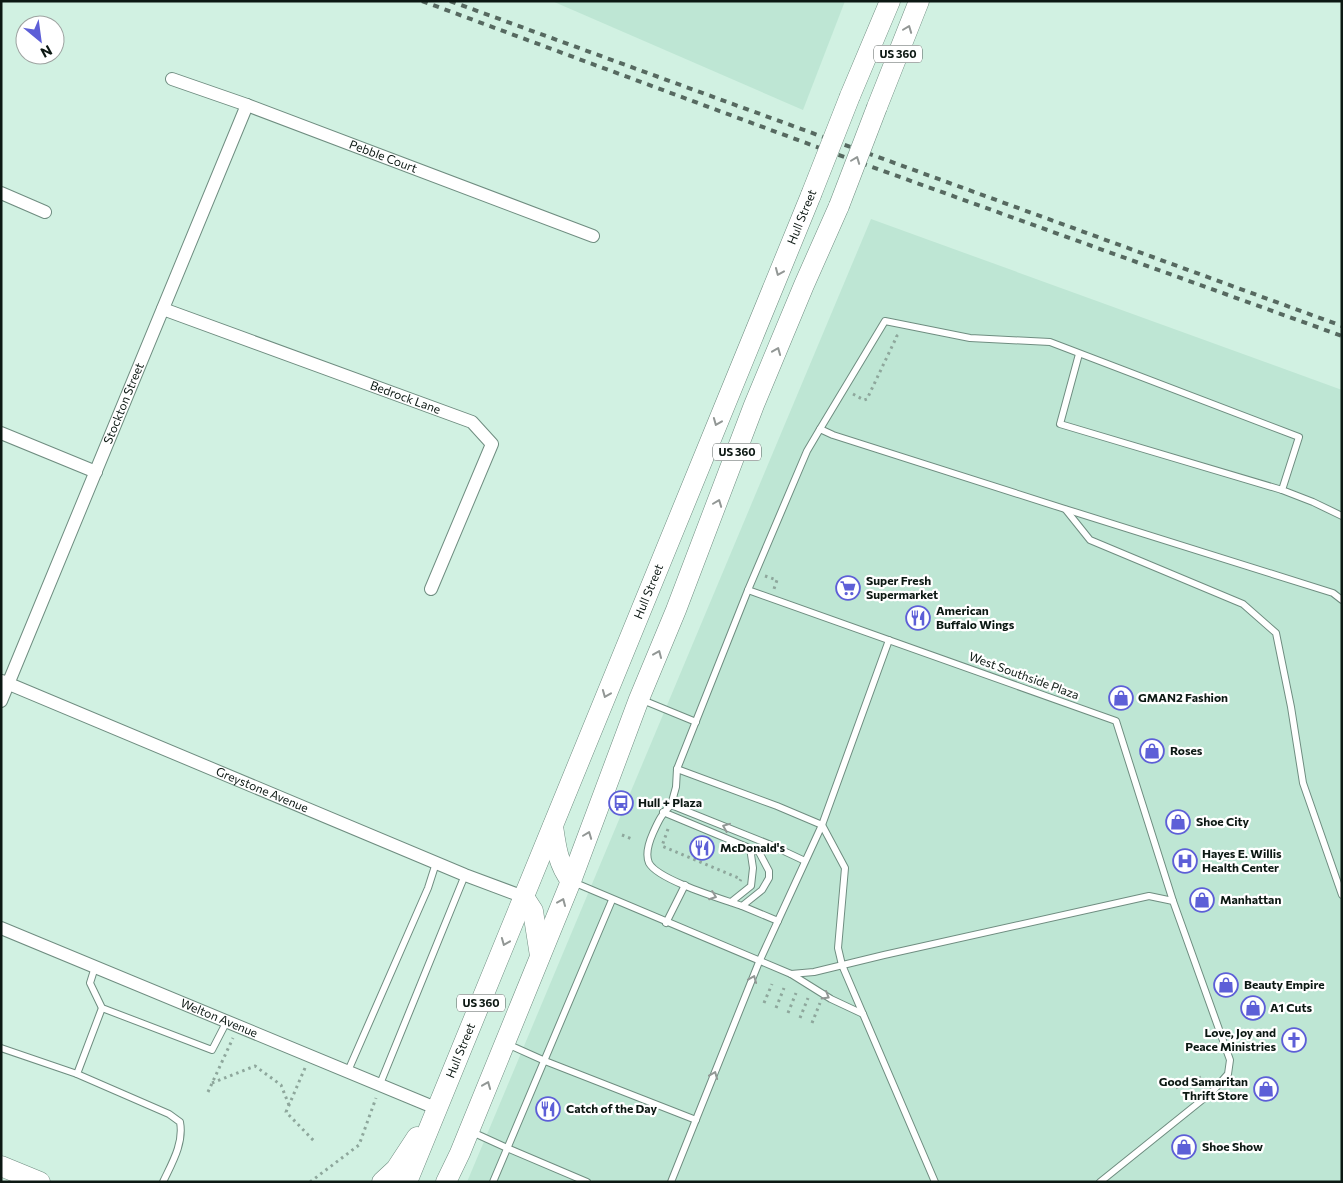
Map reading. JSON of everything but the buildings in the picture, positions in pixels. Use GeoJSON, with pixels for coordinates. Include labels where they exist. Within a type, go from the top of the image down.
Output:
{"type":"FeatureCollection","features":[{"type":"Feature","properties":{"kind":"main road","name":"Hull Street"},"geometry":{"type":"LineString","coordinates":[[407,1182],[890,1]]}},
{"type":"Feature","properties":{"kind":"main road","name":"US 360"},"geometry":{"type":"LineString","coordinates":[[446,1182],[460,1153],[571,881],[639,699],[676,610],[754,405],[839,206],[919,1]]}},
{"type":"Feature","properties":{"kind":"main road"},"geometry":{"type":"LineString","coordinates":[[553,824],[557,854],[563,871],[571,881]]}},
{"type":"Feature","properties":{"kind":"main road"},"geometry":{"type":"LineString","coordinates":[[524,897],[533,911],[540,956]]}},
{"type":"Feature","properties":{"kind":"main road"},"geometry":{"type":"LineString","coordinates":[[382,1182],[396,1169],[438,1109]]}},
{"type":"Feature","properties":{"kind":"main road"},"geometry":{"type":"LineString","coordinates":[[456,1182],[460,1153]]}},
{"type":"Feature","properties":{"kind":"main road"},"geometry":{"type":"LineString","coordinates":[[1,1166],[40,1182]]}},
{"type":"Feature","properties":{"kind":"street","name":"Pebble Court"},"geometry":{"type":"LineString","coordinates":[[172,79],[248,105],[593,236]]}},
{"type":"Feature","properties":{"kind":"street","name":"Stockton Street"},"geometry":{"type":"LineString","coordinates":[[1,701],[5,682],[96,472],[248,105]]}},
{"type":"Feature","properties":{"kind":"street"},"geometry":{"type":"LineString","coordinates":[[1,193],[45,212]]}},
{"type":"Feature","properties":{"kind":"street","name":"Bedrock Lane"},"geometry":{"type":"LineString","coordinates":[[163,309],[472,422],[492,444],[430,589]]}},
{"type":"Feature","properties":{"kind":"street"},"geometry":{"type":"LineString","coordinates":[[1,433],[96,472]]}},
{"type":"Feature","properties":{"kind":"street","name":"Greystone Avenue"},"geometry":{"type":"LineString","coordinates":[[5,682],[436,863],[524,897]]}},
{"type":"Feature","properties":{"kind":"street","name":"Welton Avenue"},"geometry":{"type":"LineString","coordinates":[[1,928],[438,1109]]}},
{"type":"Feature","properties":{"kind":"lane"},"geometry":{"type":"LineString","coordinates":[[778,921],[685,885],[660,873],[650,865],[646,856],[651,837],[663,812],[672,805],[677,769],[748,590],[807,451],[885,321],[970,338],[1050,342],[1299,437],[1282,490]]}},
{"type":"Feature","properties":{"kind":"lane"},"geometry":{"type":"LineString","coordinates":[[1079,354],[1060,424],[1282,490],[1314,502],[1342,516]]}},
{"type":"Feature","properties":{"kind":"lane"},"geometry":{"type":"LineString","coordinates":[[820,429],[1065,509],[1334,593],[1342,600]]}},
{"type":"Feature","properties":{"kind":"lane"},"geometry":{"type":"LineString","coordinates":[[1065,509],[1090,540],[1244,604],[1276,633],[1291,707],[1303,783],[1342,895]]}},
{"type":"Feature","properties":{"kind":"lane","name":"West Southside Plaza"},"geometry":{"type":"LineString","coordinates":[[748,590],[1116,721],[1173,900]]}},
{"type":"Feature","properties":{"kind":"lane"},"geometry":{"type":"LineString","coordinates":[[671,1182],[759,962],[822,825],[889,640]]}},
{"type":"Feature","properties":{"kind":"lane"},"geometry":{"type":"LineString","coordinates":[[639,699],[696,722]]}},
{"type":"Feature","properties":{"kind":"lane"},"geometry":{"type":"LineString","coordinates":[[677,769],[822,825],[845,868],[838,948],[842,965],[936,1182]]}},
{"type":"Feature","properties":{"kind":"lane"},"geometry":{"type":"LineString","coordinates":[[672,805],[771,845],[805,861]]}},
{"type":"Feature","properties":{"kind":"lane"},"geometry":{"type":"LineString","coordinates":[[663,812],[759,852],[769,871],[769,878],[762,890],[742,906]]}},
{"type":"Feature","properties":{"kind":"lane"},"geometry":{"type":"LineString","coordinates":[[731,902],[751,886],[753,868],[750,848]]}},
{"type":"Feature","properties":{"kind":"lane"},"geometry":{"type":"LineString","coordinates":[[348,1071],[428,888],[436,863]]}},
{"type":"Feature","properties":{"kind":"lane"},"geometry":{"type":"LineString","coordinates":[[380,1084],[465,875]]}},
{"type":"Feature","properties":{"kind":"lane"},"geometry":{"type":"LineString","coordinates":[[571,881],[666,923],[791,974],[831,999],[864,1014]]}},
{"type":"Feature","properties":{"kind":"lane"},"geometry":{"type":"LineString","coordinates":[[666,923],[685,885]]}},
{"type":"Feature","properties":{"kind":"lane"},"geometry":{"type":"LineString","coordinates":[[791,974],[814,972],[1150,896],[1173,900],[1230,1060],[1228,1074],[1212,1092],[1100,1182]]}},
{"type":"Feature","properties":{"kind":"lane"},"geometry":{"type":"LineString","coordinates":[[492,1182],[545,1062],[612,900]]}},
{"type":"Feature","properties":{"kind":"lane"},"geometry":{"type":"LineString","coordinates":[[95,967],[90,983],[102,1008],[212,1050],[227,1021]]}},
{"type":"Feature","properties":{"kind":"lane"},"geometry":{"type":"LineString","coordinates":[[77,1074],[102,1008]]}},
{"type":"Feature","properties":{"kind":"lane"},"geometry":{"type":"LineString","coordinates":[[504,1042],[545,1062],[696,1120]]}},
{"type":"Feature","properties":{"kind":"lane"},"geometry":{"type":"LineString","coordinates":[[1,1048],[77,1074],[169,1114],[180,1122],[182,1133],[163,1182]]}},
{"type":"Feature","properties":{"kind":"lane"},"geometry":{"type":"LineString","coordinates":[[469,1130],[588,1182]]}},
{"type":"Feature","properties":{"kind":"path"},"geometry":{"type":"LineString","coordinates":[[855,395],[864,400],[867,399],[897,336]]}},
{"type":"Feature","properties":{"kind":"path"},"geometry":{"type":"LineString","coordinates":[[671,822],[662,846],[741,878],[738,885]]}},
{"type":"Feature","properties":{"kind":"path"},"geometry":{"type":"LineString","coordinates":[[622,835],[632,839]]}},
{"type":"Feature","properties":{"kind":"path"},"geometry":{"type":"LineString","coordinates":[[764,1003],[772,984]]}},
{"type":"Feature","properties":{"kind":"path"},"geometry":{"type":"LineString","coordinates":[[776,1008],[784,988]]}},
{"type":"Feature","properties":{"kind":"path"},"geometry":{"type":"LineString","coordinates":[[788,1013],[796,993]]}},
{"type":"Feature","properties":{"kind":"path"},"geometry":{"type":"LineString","coordinates":[[800,1018],[808,998]]}},
{"type":"Feature","properties":{"kind":"path"},"geometry":{"type":"LineString","coordinates":[[812,1022],[820,1003]]}},
{"type":"Feature","properties":{"kind":"path"},"geometry":{"type":"LineString","coordinates":[[208,1092],[233,1038]]}},
{"type":"Feature","properties":{"kind":"path"},"geometry":{"type":"LineString","coordinates":[[212,1082],[255,1066],[281,1085],[289,1105]]}},
{"type":"Feature","properties":{"kind":"path"},"geometry":{"type":"LineString","coordinates":[[305,1068],[286,1112],[315,1142]]}},
{"type":"Feature","properties":{"kind":"path"},"geometry":{"type":"LineString","coordinates":[[1176,1088],[1201,1077]]}},
{"type":"Feature","properties":{"kind":"path"},"geometry":{"type":"LineString","coordinates":[[310,1182],[359,1145],[376,1098]]}},
{"type":"Feature","properties":{"kind":"shaded area"},"geometry":{"type":"Polygon","coordinates":[[[552,1],[845,1],[803,110],[552,1]]]}},
{"type":"Feature","properties":{"kind":"shaded area"},"geometry":{"type":"Polygon","coordinates":[[[871,219],[1342,390],[1342,1182],[467,1182],[871,219]]]}},
{"type":"Feature","properties":{"kind":"railway"},"geometry":{"type":"LineString","coordinates":[[422,1],[825,150],[1342,336]]}},
{"type":"Feature","properties":{"kind":"railway"},"geometry":{"type":"LineString","coordinates":[[450,1],[1342,326]]}},
{"type":"Feature","properties":{"kind":"place","name":"Super Fresh Supermarket"},"geometry":{"type":"Point","coordinates":[848,588]}},
{"type":"Feature","properties":{"kind":"place","name":"American Buffalo Wings"},"geometry":{"type":"Point","coordinates":[918,618]}},
{"type":"Feature","properties":{"kind":"place","name":"GMAN2 Fashion"},"geometry":{"type":"Point","coordinates":[1121,698]}},
{"type":"Feature","properties":{"kind":"place","name":"Roses"},"geometry":{"type":"Point","coordinates":[1152,751]}},
{"type":"Feature","properties":{"kind":"place","name":"Hull + Plaza"},"geometry":{"type":"Point","coordinates":[621,803]}},
{"type":"Feature","properties":{"kind":"place","name":"Shoe City"},"geometry":{"type":"Point","coordinates":[1178,822]}},
{"type":"Feature","properties":{"kind":"place","name":"McDonald's"},"geometry":{"type":"Point","coordinates":[702,848]}},
{"type":"Feature","properties":{"kind":"place","name":"Hayes E. Willis Health Center"},"geometry":{"type":"Point","coordinates":[1185,861]}},
{"type":"Feature","properties":{"kind":"place","name":"Manhattan"},"geometry":{"type":"Point","coordinates":[1202,900]}},
{"type":"Feature","properties":{"kind":"place","name":"Beauty Empire"},"geometry":{"type":"Point","coordinates":[1226,985]}},
{"type":"Feature","properties":{"kind":"place","name":"A1 Cuts"},"geometry":{"type":"Point","coordinates":[1253,1008]}},
{"type":"Feature","properties":{"kind":"place","name":"Love, Joy and Peace Ministries"},"geometry":{"type":"Point","coordinates":[1294,1040]}},
{"type":"Feature","properties":{"kind":"place","name":"Good Samaritan Thrift Store"},"geometry":{"type":"Point","coordinates":[1266,1089]}},
{"type":"Feature","properties":{"kind":"place","name":"Catch of the Day"},"geometry":{"type":"Point","coordinates":[548,1109]}},
{"type":"Feature","properties":{"kind":"place","name":"Shoe Show"},"geometry":{"type":"Point","coordinates":[1184,1147]}}]}
